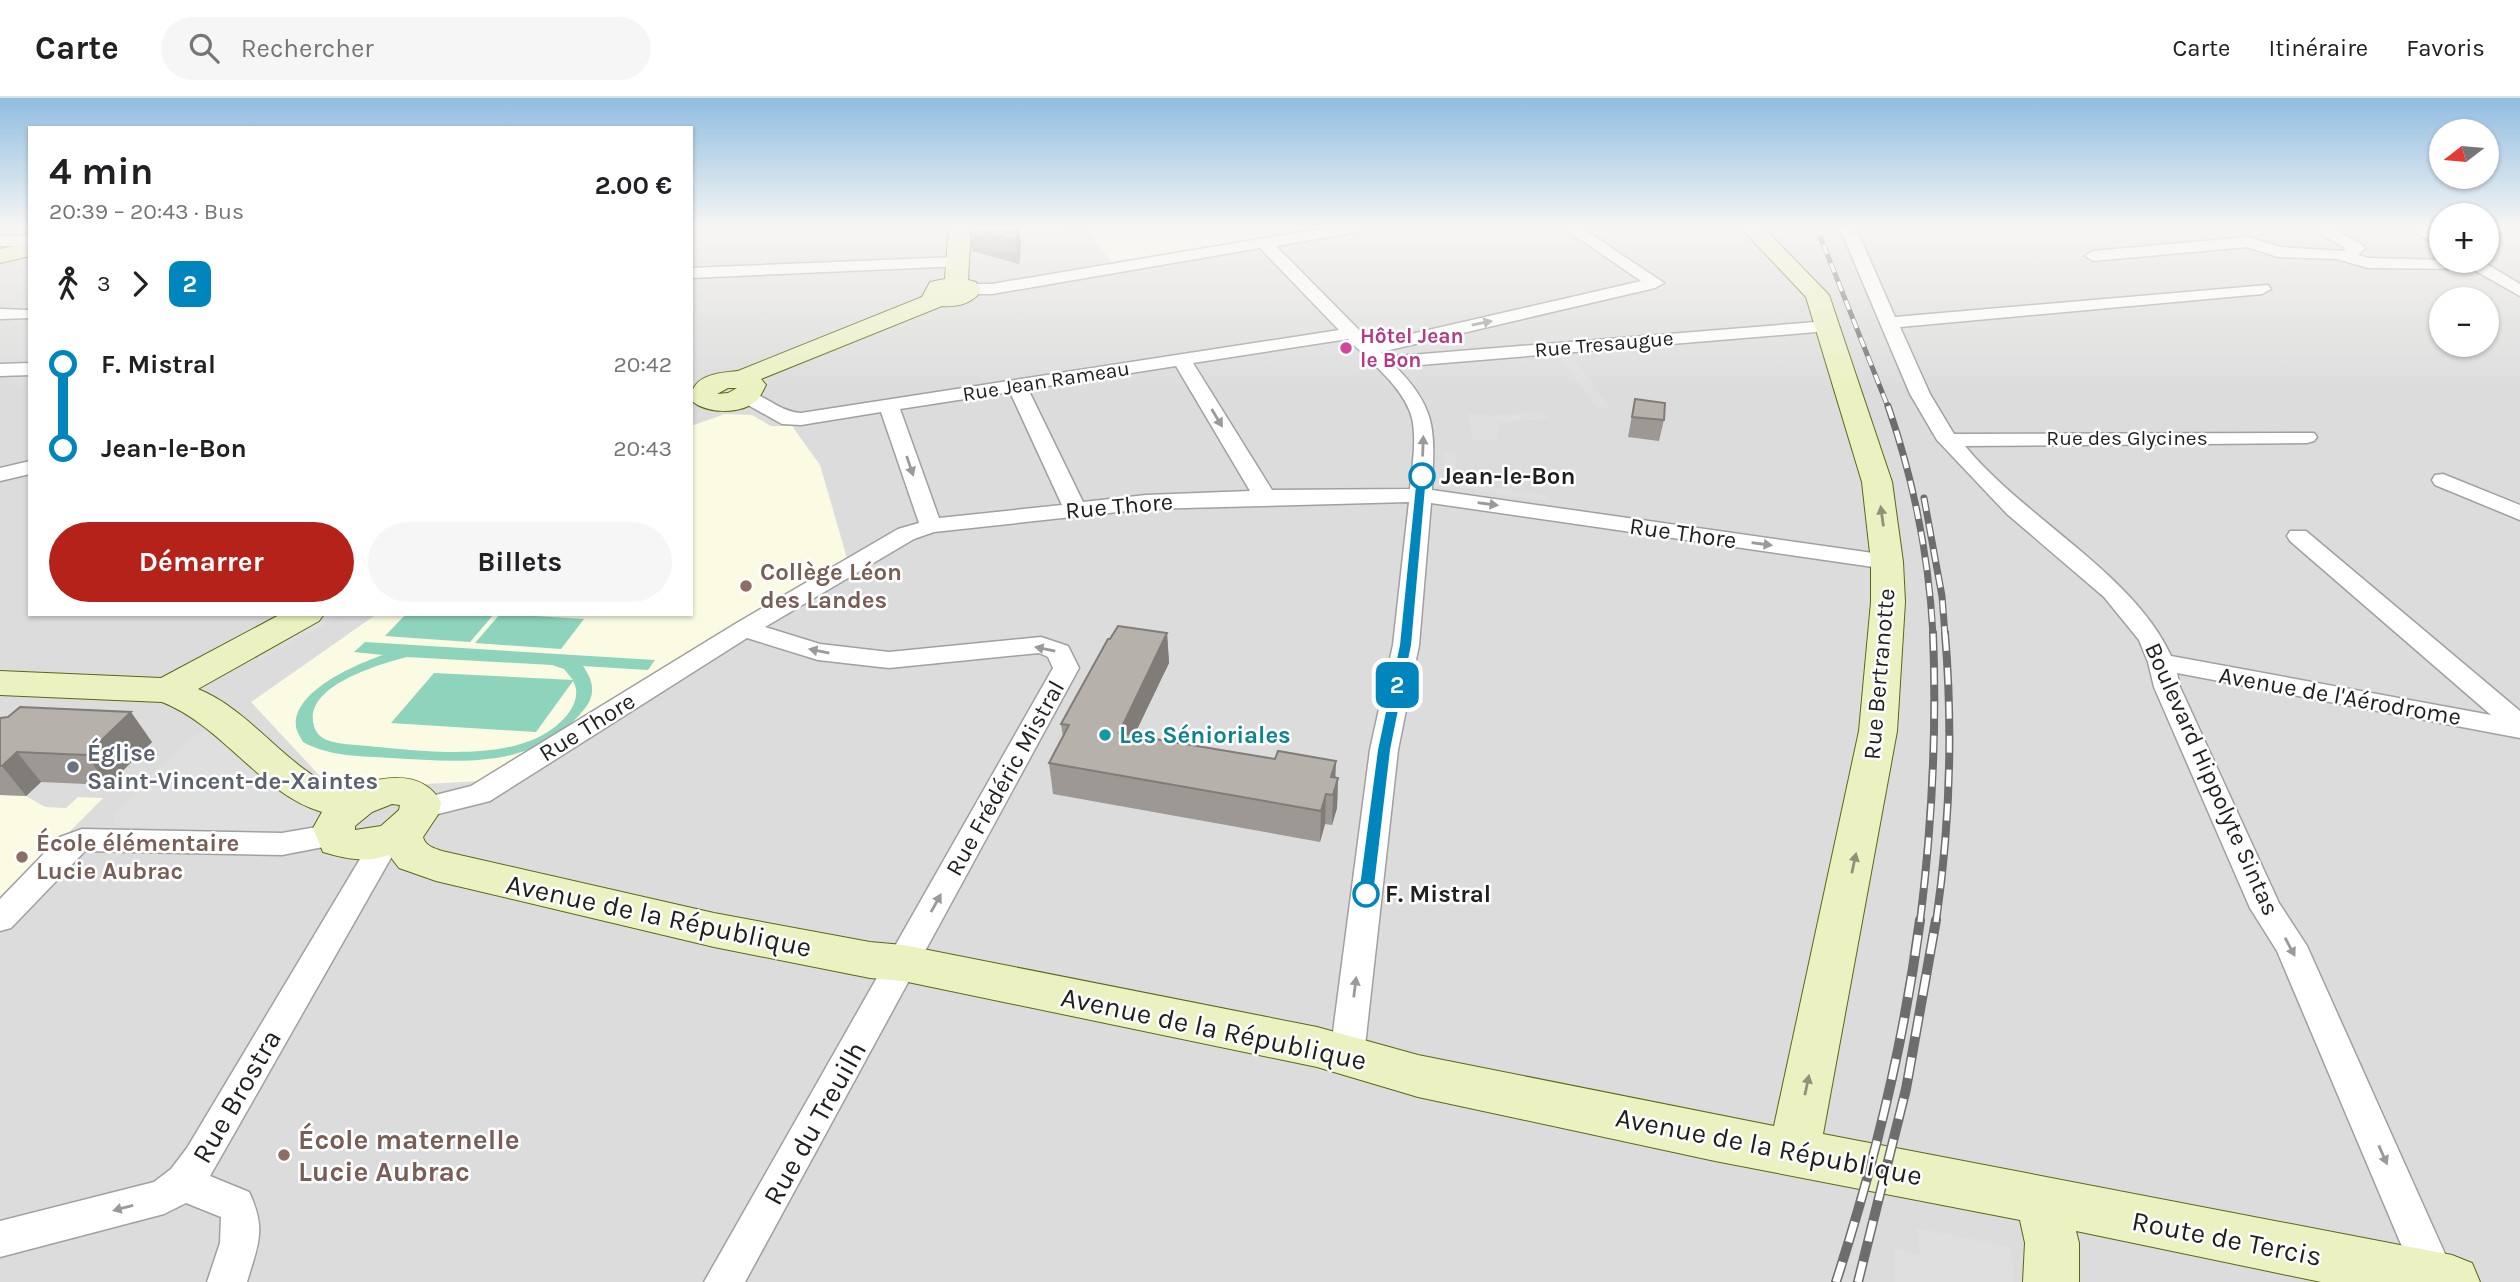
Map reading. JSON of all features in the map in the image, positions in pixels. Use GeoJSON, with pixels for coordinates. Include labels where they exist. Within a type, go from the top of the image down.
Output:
{"type":"FeatureCollection","features":[{"type":"Feature","properties":{"kind":"street"},"geometry":{"type":"LineString","coordinates":[[909,281],[955,283],[992,289],[1038,281]]}},
{"type":"Feature","properties":{"kind":"street"},"geometry":{"type":"LineString","coordinates":[[1302,281],[1414,401],[1422,418],[1424,438],[1406,645],[1384,750],[1347,1055]]}},
{"type":"Feature","properties":{"kind":"street","name":"Rue Jean Rameau"},"geometry":{"type":"LineString","coordinates":[[745,388],[782,418],[801,419],[1182,360],[1367,348],[1655,284],[1651,281]]}},
{"type":"Feature","properties":{"kind":"street","name":"Rue Bertranotte"},"geometry":{"type":"LineString","coordinates":[[1794,1152],[1858,845],[1878,731],[1888,602],[1887,562],[1877,482],[1817,295],[1804,281]]}},
{"type":"Feature","properties":{"kind":"street","name":"Boulevard Hippolyte Sintas"},"geometry":{"type":"LineString","coordinates":[[1871,281],[1920,394],[1947,440],[2015,509],[2112,592],[2151,639],[2172,699],[2266,908],[2291,946],[2444,1280]]}},
{"type":"Feature","properties":{"kind":"street"},"geometry":{"type":"LineString","coordinates":[[2504,281],[2520,291]]}},
{"type":"Feature","properties":{"kind":"street"},"geometry":{"type":"LineString","coordinates":[[699,397],[732,401],[745,388],[750,374],[955,283]]}},
{"type":"Feature","properties":{"kind":"street"},"geometry":{"type":"LineString","coordinates":[[1889,323],[2262,289]]}},
{"type":"Feature","properties":{"kind":"street"},"geometry":{"type":"LineString","coordinates":[[0,314],[25,314]]}},
{"type":"Feature","properties":{"kind":"street","name":"Rue Tresaugue"},"geometry":{"type":"LineString","coordinates":[[1367,348],[1828,326]]}},
{"type":"Feature","properties":{"kind":"street"},"geometry":{"type":"LineString","coordinates":[[1182,360],[1261,490],[1261,496]]}},
{"type":"Feature","properties":{"kind":"street"},"geometry":{"type":"LineString","coordinates":[[0,370],[28,369]]}},
{"type":"Feature","properties":{"kind":"street"},"geometry":{"type":"LineString","coordinates":[[1017,386],[1075,509]]}},
{"type":"Feature","properties":{"kind":"street"},"geometry":{"type":"LineString","coordinates":[[889,406],[931,526]]}},
{"type":"Feature","properties":{"kind":"street","name":"Rue des Glycines"},"geometry":{"type":"LineString","coordinates":[[1947,440],[2307,437]]}},
{"type":"Feature","properties":{"kind":"street"},"geometry":{"type":"LineString","coordinates":[[0,475],[28,468]]}},
{"type":"Feature","properties":{"kind":"street"},"geometry":{"type":"LineString","coordinates":[[2443,480],[2520,513]]}},
{"type":"Feature","properties":{"kind":"street","name":"Rue Thore"},"geometry":{"type":"LineString","coordinates":[[403,828],[480,794],[744,629],[906,534],[931,526],[1146,502],[1261,496],[1421,495],[1887,562]]}},
{"type":"Feature","properties":{"kind":"street"},"geometry":{"type":"LineString","coordinates":[[2298,536],[2520,727]]}},
{"type":"Feature","properties":{"kind":"street"},"geometry":{"type":"LineString","coordinates":[[167,690],[303,616]]}},
{"type":"Feature","properties":{"kind":"street","name":"Rue Frédéric Mistral"},"geometry":{"type":"LineString","coordinates":[[744,629],[818,652],[889,660],[1041,645],[1059,652],[1066,668],[903,963]]}},
{"type":"Feature","properties":{"kind":"street","name":"Avenue de l'Aérodrome"},"geometry":{"type":"LineString","coordinates":[[2161,663],[2520,727]]}},
{"type":"Feature","properties":{"kind":"street"},"geometry":{"type":"LineString","coordinates":[[0,683],[167,690],[186,696],[217,715],[321,797],[342,820]]}},
{"type":"Feature","properties":{"kind":"street","name":"Avenue de la République"},"geometry":{"type":"LineString","coordinates":[[342,820],[370,795],[392,790],[415,793],[421,800],[403,828],[404,846],[414,857],[436,865],[714,930],[870,960],[903,963],[1347,1055],[1418,1076],[2043,1201]]}},
{"type":"Feature","properties":{"kind":"street"},"geometry":{"type":"LineString","coordinates":[[342,820],[338,841],[358,847],[403,828]]}},
{"type":"Feature","properties":{"kind":"street"},"geometry":{"type":"LineString","coordinates":[[0,919],[71,845],[82,840],[282,844],[342,820]]}},
{"type":"Feature","properties":{"kind":"street","name":"Rue Brostra"},"geometry":{"type":"LineString","coordinates":[[0,1239],[164,1197],[184,1181],[200,1160],[403,828]]}},
{"type":"Feature","properties":{"kind":"street","name":"Rue du Treuilh"},"geometry":{"type":"LineString","coordinates":[[724,1282],[903,963]]}},
{"type":"Feature","properties":{"kind":"street"},"geometry":{"type":"LineString","coordinates":[[184,1181],[208,1196],[236,1204],[242,1213],[240,1236],[227,1282]]}},
{"type":"Feature","properties":{"kind":"street"},"geometry":{"type":"LineString","coordinates":[[2043,1201],[2052,1243],[2051,1282]]}},
{"type":"Feature","properties":{"kind":"street","name":"Route de Tercis"},"geometry":{"type":"LineString","coordinates":[[2043,1201],[2444,1280]]}},
{"type":"Feature","properties":{"kind":"shaded area"},"geometry":{"type":"Polygon","coordinates":[[[0,281],[28,281],[28,616],[693,616],[693,281],[2520,281],[2520,1282],[0,1282],[0,281]]]}},
{"type":"Feature","properties":{"kind":"shaded area"},"geometry":{"type":"Polygon","coordinates":[[[1556,351],[1569,351],[1609,407],[1595,408],[1556,351]]]}},
{"type":"Feature","properties":{"kind":"shaded area"},"geometry":{"type":"Polygon","coordinates":[[[1543,412],[1548,418],[1499,423],[1498,438],[1473,441],[1468,414],[1543,412]]]}},
{"type":"Feature","properties":{"kind":"shaded area","name":"Collège Léon des Landes"},"geometry":{"type":"Polygon","coordinates":[[[725,414],[752,415],[771,426],[792,426],[820,465],[847,558],[482,781],[332,789],[251,702],[374,616],[693,616],[693,425],[725,414]]]}},
{"type":"Feature","properties":{"kind":"shaded area"},"geometry":{"type":"Polygon","coordinates":[[[1443,452],[1455,453],[1457,482],[1545,495],[1550,502],[1445,485],[1443,452]]]}},
{"type":"Feature","properties":{"kind":"shaded area"},"geometry":{"type":"Polygon","coordinates":[[[312,616],[340,616],[258,661],[259,654],[251,650],[312,616]]]}},
{"type":"Feature","properties":{"kind":"shaded area"},"geometry":{"type":"Polygon","coordinates":[[[207,730],[217,730],[314,812],[317,817],[314,825],[305,832],[293,834],[120,826],[115,822],[113,814],[189,738],[207,730]]]}},
{"type":"Feature","properties":{"kind":"shaded area","name":"École élémentaire Lucie Aubrac"},"geometry":{"type":"Polygon","coordinates":[[[0,795],[26,796],[45,807],[66,808],[78,797],[103,798],[0,902],[0,795]]]}},
{"type":"Feature","properties":{"kind":"shaded area"},"geometry":{"type":"Polygon","coordinates":[[[1917,1228],[2010,1247],[2015,1282],[1895,1282],[1894,1249],[1920,1255],[1917,1228]]]}},
{"type":"Feature","properties":{"kind":"green space"},"geometry":{"type":"Polygon","coordinates":[[[404,616],[492,616],[470,642],[385,636],[404,616]]]}},
{"type":"Feature","properties":{"kind":"green space"},"geometry":{"type":"Polygon","coordinates":[[[498,616],[584,619],[561,649],[475,643],[498,616]]]}},
{"type":"Feature","properties":{"kind":"green space"},"geometry":{"type":"Polygon","coordinates":[[[365,642],[655,660],[648,670],[583,666],[592,684],[586,707],[562,731],[540,745],[493,758],[443,761],[346,755],[324,751],[303,742],[296,727],[304,702],[343,672],[383,655],[354,652],[365,642]],[[407,657],[363,671],[331,688],[320,699],[313,712],[314,726],[322,737],[330,741],[400,749],[465,752],[526,742],[551,730],[570,711],[576,696],[573,681],[536,732],[391,723],[434,673],[573,680],[564,669],[552,665],[407,657]]]}},
{"type":"Feature","properties":{"kind":"building"},"geometry":{"type":"Polygon","coordinates":[[[1635,399],[1665,403],[1664,420],[1632,417],[1635,399]]]}},
{"type":"Feature","properties":{"kind":"building"},"geometry":{"type":"Polygon","coordinates":[[[1118,626],[1167,633],[1119,733],[1275,759],[1278,751],[1336,761],[1331,777],[1338,778],[1333,795],[1326,794],[1321,811],[1049,763],[1069,725],[1061,724],[1108,639],[1118,626]]]}},
{"type":"Feature","properties":{"kind":"building"},"geometry":{"type":"Polygon","coordinates":[[[20,707],[131,712],[86,755],[17,752],[0,766],[0,718],[8,717],[20,707]]]}},
{"type":"Feature","properties":{"kind":"railway"},"geometry":{"type":"LineString","coordinates":[[1838,281],[1888,407]]}},
{"type":"Feature","properties":{"kind":"railway"},"geometry":{"type":"LineString","coordinates":[[1888,406],[1905,461],[1918,519],[1928,577],[1933,635]]}},
{"type":"Feature","properties":{"kind":"railway"},"geometry":{"type":"LineString","coordinates":[[1924,498],[1942,596],[1945,635]]}},
{"type":"Feature","properties":{"kind":"railway"},"geometry":{"type":"LineString","coordinates":[[1920,922],[1932,778],[1933,633]]}},
{"type":"Feature","properties":{"kind":"railway"},"geometry":{"type":"LineString","coordinates":[[1936,922],[1949,778],[1945,633]]}},
{"type":"Feature","properties":{"kind":"railway"},"geometry":{"type":"LineString","coordinates":[[1836,1282],[1886,1103],[1920,920]]}},
{"type":"Feature","properties":{"kind":"railway"},"geometry":{"type":"LineString","coordinates":[[1858,1282],[1906,1089],[1936,920]]}},
{"type":"Feature","properties":{"kind":"bus line","name":"2"},"geometry":{"type":"LineString","coordinates":[[1366,894],[1384,750],[1406,645],[1422,476]]}},
{"type":"Feature","properties":{"kind":"place","name":"Hôtel Jean le Bon"},"geometry":{"type":"Point","coordinates":[1346,348]}},
{"type":"Feature","properties":{"kind":"place","name":"Jean-le-Bon"},"geometry":{"type":"Point","coordinates":[1422,476]}},
{"type":"Feature","properties":{"kind":"place","name":"Collège Léon des Landes"},"geometry":{"type":"Point","coordinates":[746,586]}},
{"type":"Feature","properties":{"kind":"place","name":"Les Sénioriales"},"geometry":{"type":"Point","coordinates":[1105,735]}},
{"type":"Feature","properties":{"kind":"place","name":"Église Saint-Vincent-de-Xaintes"},"geometry":{"type":"Point","coordinates":[73,767]}},
{"type":"Feature","properties":{"kind":"place","name":"École élémentaire Lucie Aubrac"},"geometry":{"type":"Point","coordinates":[22,857]}},
{"type":"Feature","properties":{"kind":"place","name":"F. Mistral"},"geometry":{"type":"Point","coordinates":[1366,894]}},
{"type":"Feature","properties":{"kind":"place","name":"École maternelle Lucie Aubrac"},"geometry":{"type":"Point","coordinates":[284,1155]}}]}
